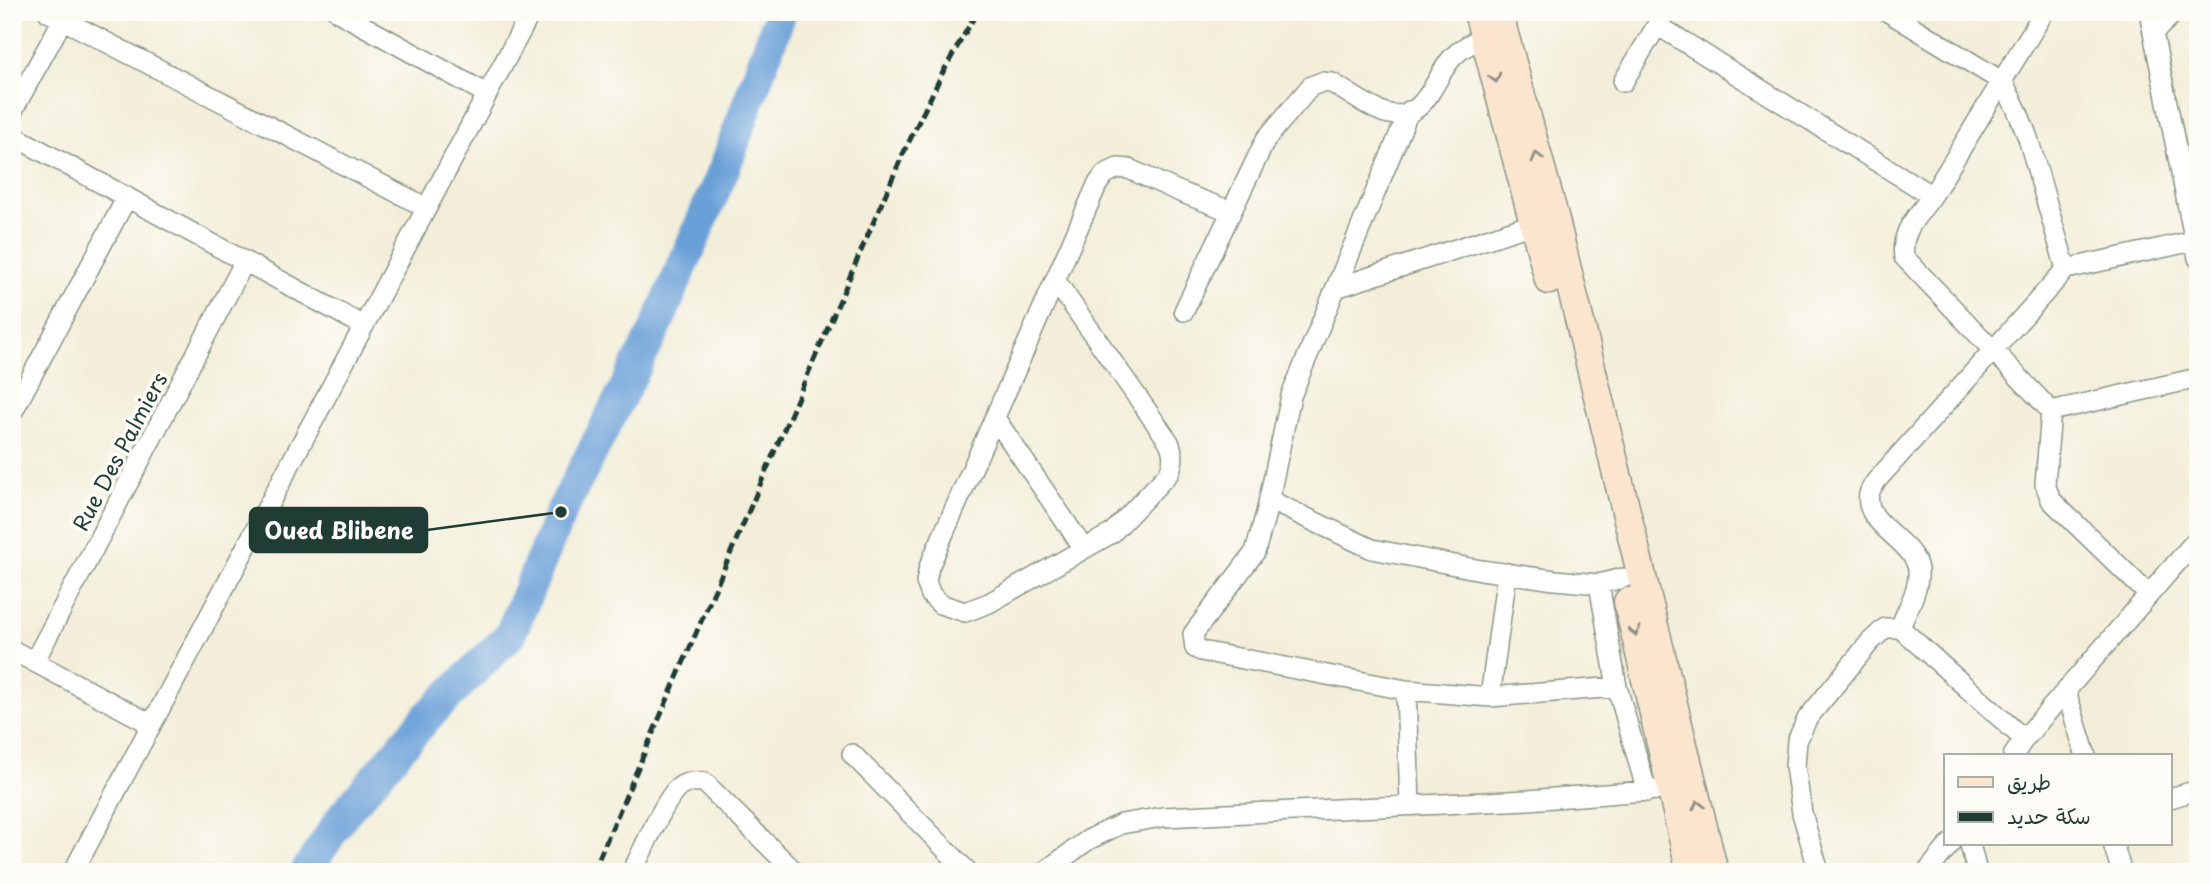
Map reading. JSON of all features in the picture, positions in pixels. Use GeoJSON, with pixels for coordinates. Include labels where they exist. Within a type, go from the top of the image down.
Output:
{"type":"FeatureCollection","features":[{"type":"Feature","properties":{"kind":"main road"},"geometry":{"type":"LineString","coordinates":[[1499,12],[1611,581],[1659,790],[1691,872]]}},
{"type":"Feature","properties":{"kind":"main road"},"geometry":{"type":"LineString","coordinates":[[1481,25],[1541,220],[1714,872]]}},
{"type":"Feature","properties":{"kind":"street"},"geometry":{"type":"LineString","coordinates":[[338,12],[365,19],[487,94]]}},
{"type":"Feature","properties":{"kind":"street"},"geometry":{"type":"LineString","coordinates":[[72,872],[531,12]]}},
{"type":"Feature","properties":{"kind":"street"},"geometry":{"type":"LineString","coordinates":[[1888,12],[2003,82],[2028,138],[2066,268]]}},
{"type":"Feature","properties":{"kind":"street"},"geometry":{"type":"LineString","coordinates":[[2044,12],[1932,196],[1905,233],[1902,245],[1904,257],[2051,411],[2045,484],[2051,500],[2149,595]]}},
{"type":"Feature","properties":{"kind":"street"},"geometry":{"type":"LineString","coordinates":[[1900,628],[1917,583],[1918,568],[1910,552],[1870,509],[1869,494],[1877,480],[2066,268],[2196,246],[2149,12]]}},
{"type":"Feature","properties":{"kind":"street"},"geometry":{"type":"LineString","coordinates":[[2153,33],[2175,12]]}},
{"type":"Feature","properties":{"kind":"street"},"geometry":{"type":"LineString","coordinates":[[12,112],[59,15],[426,208]]}},
{"type":"Feature","properties":{"kind":"street"},"geometry":{"type":"LineString","coordinates":[[1623,82],[1661,19],[1932,196]]}},
{"type":"Feature","properties":{"kind":"street"},"geometry":{"type":"LineString","coordinates":[[1184,311],[1266,139],[1311,86],[1322,82],[1332,83],[1387,114],[1418,108],[1430,95],[1450,60],[1481,25]]}},
{"type":"Feature","properties":{"kind":"street"},"geometry":{"type":"LineString","coordinates":[[1409,111],[1291,396],[1255,552],[1193,634],[1192,641],[1195,648],[1201,650],[1406,690],[1490,697],[1617,687]]}},
{"type":"Feature","properties":{"kind":"street"},"geometry":{"type":"LineString","coordinates":[[12,135],[364,326]]}},
{"type":"Feature","properties":{"kind":"street"},"geometry":{"type":"LineString","coordinates":[[1055,280],[1169,442],[1173,451],[1173,462],[1169,473],[1112,533],[989,603],[965,612],[940,604],[931,595],[926,582],[929,567],[995,418],[1055,280],[1097,185],[1105,174],[1118,168],[1129,169],[1230,211]]}},
{"type":"Feature","properties":{"kind":"street"},"geometry":{"type":"LineString","coordinates":[[12,413],[127,197]]}},
{"type":"Feature","properties":{"kind":"street"},"geometry":{"type":"LineString","coordinates":[[1336,288],[1541,220]]}},
{"type":"Feature","properties":{"kind":"street","name":"Rue Des Palmiers"},"geometry":{"type":"LineString","coordinates":[[34,662],[245,261]]}},
{"type":"Feature","properties":{"kind":"street"},"geometry":{"type":"LineString","coordinates":[[2051,411],[2198,378]]}},
{"type":"Feature","properties":{"kind":"street"},"geometry":{"type":"LineString","coordinates":[[995,418],[1084,549]]}},
{"type":"Feature","properties":{"kind":"street"},"geometry":{"type":"LineString","coordinates":[[1044,872],[1087,840],[1121,824],[1163,817],[1659,790],[1617,687],[1611,581],[1507,573],[1372,548],[1269,500]]}},
{"type":"Feature","properties":{"kind":"street"},"geometry":{"type":"LineString","coordinates":[[2013,754],[2198,538]]}},
{"type":"Feature","properties":{"kind":"street"},"geometry":{"type":"LineString","coordinates":[[1490,697],[1507,573]]}},
{"type":"Feature","properties":{"kind":"street"},"geometry":{"type":"LineString","coordinates":[[1819,872],[1802,813],[1795,766],[1797,741],[1807,719],[1870,642],[1885,628],[1900,628],[2024,739]]}},
{"type":"Feature","properties":{"kind":"street"},"geometry":{"type":"LineString","coordinates":[[12,650],[151,724]]}},
{"type":"Feature","properties":{"kind":"street"},"geometry":{"type":"LineString","coordinates":[[1406,690],[1410,805]]}},
{"type":"Feature","properties":{"kind":"street"},"geometry":{"type":"LineString","coordinates":[[2066,691],[2085,754]]}},
{"type":"Feature","properties":{"kind":"street"},"geometry":{"type":"LineString","coordinates":[[852,754],[968,872]]}},
{"type":"Feature","properties":{"kind":"street"},"geometry":{"type":"LineString","coordinates":[[632,872],[669,798],[678,787],[692,781],[704,782],[795,872]]}},
{"type":"Feature","properties":{"kind":"street"},"geometry":{"type":"LineString","coordinates":[[2172,797],[2198,790]]}},
{"type":"Feature","properties":{"kind":"street"},"geometry":{"type":"LineString","coordinates":[[1927,872],[1948,846]]}},
{"type":"Feature","properties":{"kind":"street"},"geometry":{"type":"LineString","coordinates":[[1970,846],[1977,872]]}},
{"type":"Feature","properties":{"kind":"street"},"geometry":{"type":"LineString","coordinates":[[2114,846],[2122,872]]}},
{"type":"Feature","properties":{"kind":"waterway"},"geometry":{"type":"LineString","coordinates":[[306,872],[343,815],[428,716],[510,635],[561,512],[655,330],[726,164],[781,12]]}},
{"type":"Feature","properties":{"kind":"railway"},"geometry":{"type":"LineString","coordinates":[[593,872],[902,156],[943,72],[977,12]]}},
{"type":"Feature","properties":{"kind":"place","name":"Oued Blibene"},"geometry":{"type":"Point","coordinates":[561,512]}}]}
